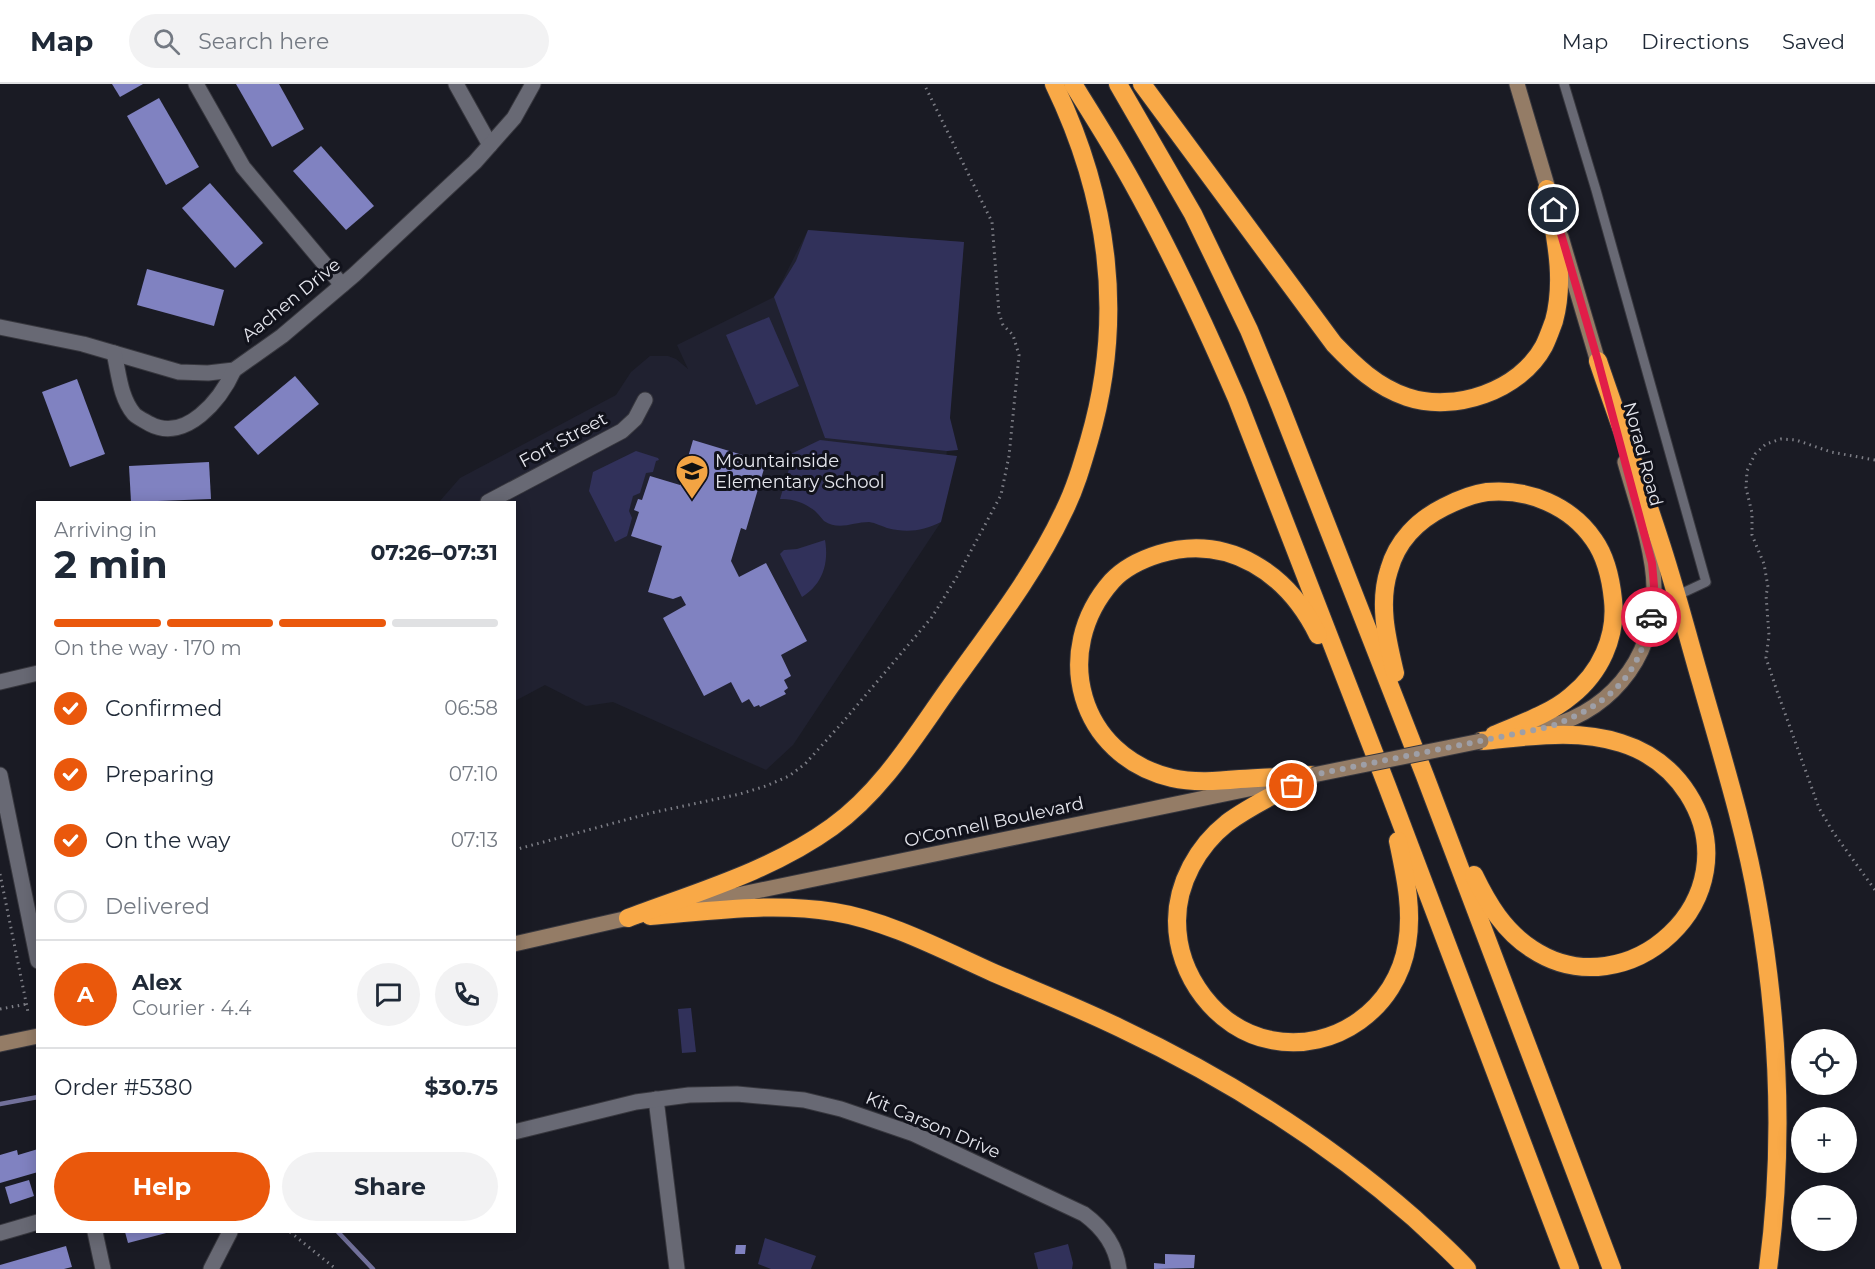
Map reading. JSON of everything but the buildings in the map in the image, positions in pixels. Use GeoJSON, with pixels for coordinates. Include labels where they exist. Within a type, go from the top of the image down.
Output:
{"type":"FeatureCollection","features":[{"type":"Feature","properties":{"kind":"highway"},"geometry":{"type":"LineString","coordinates":[[628,918],[779,860],[806,845],[853,810],[876,788],[1011,602],[1044,550],[1065,510],[1081,467],[1102,385],[1108,343],[1109,303],[1103,239],[1092,182],[1070,118],[1054,84]]}},
{"type":"Feature","properties":{"kind":"highway"},"geometry":{"type":"LineString","coordinates":[[1073,84],[1131,181],[1164,242],[1213,344],[1257,450],[1387,786],[1570,1269]]}},
{"type":"Feature","properties":{"kind":"highway"},"geometry":{"type":"LineString","coordinates":[[1118,84],[1193,214],[1249,330],[1325,517],[1612,1269]]}},
{"type":"Feature","properties":{"kind":"highway"},"geometry":{"type":"LineString","coordinates":[[1142,84],[1334,344],[1375,381],[1389,390],[1418,400],[1455,401],[1477,397],[1502,387],[1525,370],[1543,348],[1554,319],[1559,278],[1547,189]]}},
{"type":"Feature","properties":{"kind":"highway"},"geometry":{"type":"LineString","coordinates":[[1598,361],[1660,540],[1727,772],[1758,903],[1769,974],[1778,1119],[1776,1187],[1768,1269]]}},
{"type":"Feature","properties":{"kind":"highway"},"geometry":{"type":"LineString","coordinates":[[1406,727],[1385,627],[1383,598],[1389,570],[1398,548],[1413,528],[1432,513],[1467,497],[1486,492],[1510,492],[1534,496],[1556,505],[1578,521],[1594,540],[1605,562],[1612,586],[1614,612],[1611,638],[1601,662],[1570,698],[1481,741]]}},
{"type":"Feature","properties":{"kind":"highway"},"geometry":{"type":"LineString","coordinates":[[1313,775],[1207,781],[1174,779],[1150,772],[1113,747],[1100,733],[1090,715],[1083,697],[1079,660],[1088,619],[1099,599],[1114,580],[1132,566],[1152,556],[1174,550],[1208,549],[1232,553],[1257,565],[1277,579],[1302,607],[1367,737]]}},
{"type":"Feature","properties":{"kind":"highway"},"geometry":{"type":"LineString","coordinates":[[1425,776],[1482,893],[1512,934],[1532,950],[1553,960],[1595,967],[1643,953],[1666,939],[1683,922],[1697,901],[1704,880],[1707,852],[1696,806],[1673,774],[1644,752],[1620,742],[1591,736],[1562,734],[1481,741]]}},
{"type":"Feature","properties":{"kind":"highway"},"geometry":{"type":"LineString","coordinates":[[1313,775],[1226,824],[1205,845],[1192,864],[1180,889],[1177,934],[1181,957],[1190,977],[1202,996],[1220,1014],[1242,1029],[1270,1040],[1297,1042],[1323,1038],[1351,1026],[1372,1012],[1389,993],[1399,973],[1407,946],[1410,920],[1407,886],[1387,786]]}},
{"type":"Feature","properties":{"kind":"highway"},"geometry":{"type":"LineString","coordinates":[[628,918],[765,906],[803,907],[837,912],[877,922],[1120,1028],[1192,1065],[1258,1103],[1318,1142],[1380,1188],[1467,1269]]}},
{"type":"Feature","properties":{"kind":"main road","name":"Norad Road"},"geometry":{"type":"LineString","coordinates":[[1481,741],[1549,727],[1592,708],[1607,697],[1627,676],[1638,658],[1648,632],[1654,598],[1652,563],[1598,361],[1516,84]]}},
{"type":"Feature","properties":{"kind":"main road","name":"O'Connell Boulevard"},"geometry":{"type":"LineString","coordinates":[[516,944],[628,918],[1481,741]]}},
{"type":"Feature","properties":{"kind":"main road"},"geometry":{"type":"LineString","coordinates":[[0,1044],[36,1036]]}},
{"type":"Feature","properties":{"kind":"street"},"geometry":{"type":"LineString","coordinates":[[196,84],[243,167],[342,285]]}},
{"type":"Feature","properties":{"kind":"street"},"geometry":{"type":"LineString","coordinates":[[456,84],[490,145]]}},
{"type":"Feature","properties":{"kind":"street","name":"Aachen Drive"},"geometry":{"type":"LineString","coordinates":[[0,327],[83,344],[178,372],[208,373],[234,370],[282,336],[342,285],[475,162],[514,118],[533,84]]}},
{"type":"Feature","properties":{"kind":"street"},"geometry":{"type":"LineString","coordinates":[[114,353],[122,392],[135,416],[158,428],[181,428],[202,413],[220,395],[234,370]]}},
{"type":"Feature","properties":{"kind":"street","name":"Fort Street"},"geometry":{"type":"LineString","coordinates":[[490,501],[622,431],[635,419],[645,400]]}},
{"type":"Feature","properties":{"kind":"street"},"geometry":{"type":"LineString","coordinates":[[0,682],[36,674]]}},
{"type":"Feature","properties":{"kind":"street"},"geometry":{"type":"LineString","coordinates":[[0,775],[36,951]]}},
{"type":"Feature","properties":{"kind":"street","name":"Kit Carson Drive"},"geometry":{"type":"LineString","coordinates":[[516,1132],[636,1102],[689,1095],[766,1095],[804,1100],[841,1109],[914,1134],[1084,1214],[1103,1230],[1111,1242],[1119,1269]]}},
{"type":"Feature","properties":{"kind":"street"},"geometry":{"type":"LineString","coordinates":[[656,1099],[677,1269]]}},
{"type":"Feature","properties":{"kind":"street"},"geometry":{"type":"LineString","coordinates":[[0,1233],[36,1223]]}},
{"type":"Feature","properties":{"kind":"street"},"geometry":{"type":"LineString","coordinates":[[95,1233],[102,1269]]}},
{"type":"Feature","properties":{"kind":"street"},"geometry":{"type":"LineString","coordinates":[[211,1269],[229,1233]]}},
{"type":"Feature","properties":{"kind":"lane"},"geometry":{"type":"LineString","coordinates":[[1564,84],[1706,582],[1676,596]]}},
{"type":"Feature","properties":{"kind":"path"},"geometry":{"type":"LineString","coordinates":[[516,849],[651,813],[740,794],[789,776],[805,764],[842,723],[932,617],[991,516],[1001,495],[1009,456],[1019,355],[1013,335],[1003,325],[999,313],[992,222],[924,84]]}},
{"type":"Feature","properties":{"kind":"path"},"geometry":{"type":"LineString","coordinates":[[1875,460],[1831,452],[1796,440],[1781,439],[1766,444],[1755,454],[1747,471],[1746,488],[1752,513],[1752,535],[1764,564],[1768,587],[1766,595],[1769,635],[1766,658],[1819,808],[1833,832],[1875,890]]}},
{"type":"Feature","properties":{"kind":"path"},"geometry":{"type":"LineString","coordinates":[[0,874],[28,1012]]}},
{"type":"Feature","properties":{"kind":"path"},"geometry":{"type":"LineString","coordinates":[[0,1009],[27,1004]]}},
{"type":"Feature","properties":{"kind":"path"},"geometry":{"type":"LineString","coordinates":[[291,1233],[336,1269]]}},
{"type":"Feature","properties":{"kind":"shaded area","name":"Mountainside Elementary School"},"geometry":{"type":"Polygon","coordinates":[[[808,230],[964,242],[941,522],[793,745],[766,770],[613,702],[586,706],[545,685],[516,700],[516,501],[440,501],[460,478],[616,395],[631,372],[650,356],[668,356],[676,359],[688,369],[677,345],[774,297],[808,230]]]}},
{"type":"Feature","properties":{"kind":"shaded area"},"geometry":{"type":"Polygon","coordinates":[[[808,230],[964,242],[950,418],[958,450],[947,451],[825,438],[774,297],[796,261],[808,230]]]}},
{"type":"Feature","properties":{"kind":"shaded area"},"geometry":{"type":"Polygon","coordinates":[[[769,317],[799,386],[756,405],[726,335],[769,317]]]}},
{"type":"Feature","properties":{"kind":"shaded area"},"geometry":{"type":"Polygon","coordinates":[[[820,440],[957,456],[941,522],[908,531],[869,522],[835,525],[824,521],[814,510],[801,502],[780,499],[792,459],[791,454],[820,440]]]}},
{"type":"Feature","properties":{"kind":"shaded area"},"geometry":{"type":"Polygon","coordinates":[[[636,451],[659,460],[656,461],[653,472],[646,473],[640,493],[633,496],[629,511],[632,518],[627,536],[615,542],[589,491],[593,472],[636,451]]]}},
{"type":"Feature","properties":{"kind":"shaded area"},"geometry":{"type":"Polygon","coordinates":[[[825,540],[826,557],[823,572],[815,586],[802,597],[780,554],[784,550],[797,549],[825,540]]]}},
{"type":"Feature","properties":{"kind":"shaded area"},"geometry":{"type":"Polygon","coordinates":[[[691,1008],[696,1052],[682,1053],[678,1009],[691,1008]]]}},
{"type":"Feature","properties":{"kind":"shaded area"},"geometry":{"type":"Polygon","coordinates":[[[765,1238],[816,1256],[811,1269],[771,1269],[758,1264],[765,1238]]]}},
{"type":"Feature","properties":{"kind":"shaded area"},"geometry":{"type":"Polygon","coordinates":[[[1068,1244],[1073,1263],[1072,1269],[1038,1269],[1034,1253],[1068,1244]]]}},
{"type":"Feature","properties":{"kind":"waterway"},"geometry":{"type":"LineString","coordinates":[[0,1104],[36,1097]]}},
{"type":"Feature","properties":{"kind":"waterway"},"geometry":{"type":"LineString","coordinates":[[339,1233],[373,1269]]}},
{"type":"Feature","properties":{"kind":"way so far"},"geometry":{"type":"LineString","coordinates":[[1292,786],[1313,775],[1549,727],[1570,719],[1607,697],[1627,676],[1638,658],[1651,617]]}},
{"type":"Feature","properties":{"kind":"place","name":"Mountainside Elementary School"},"geometry":{"type":"Point","coordinates":[692,500]}},
{"type":"Feature","properties":{"kind":"route"},"geometry":{"type":"LineString","coordinates":[[1554,210],[1598,361],[1652,563],[1654,586],[1651,617]]}}]}
